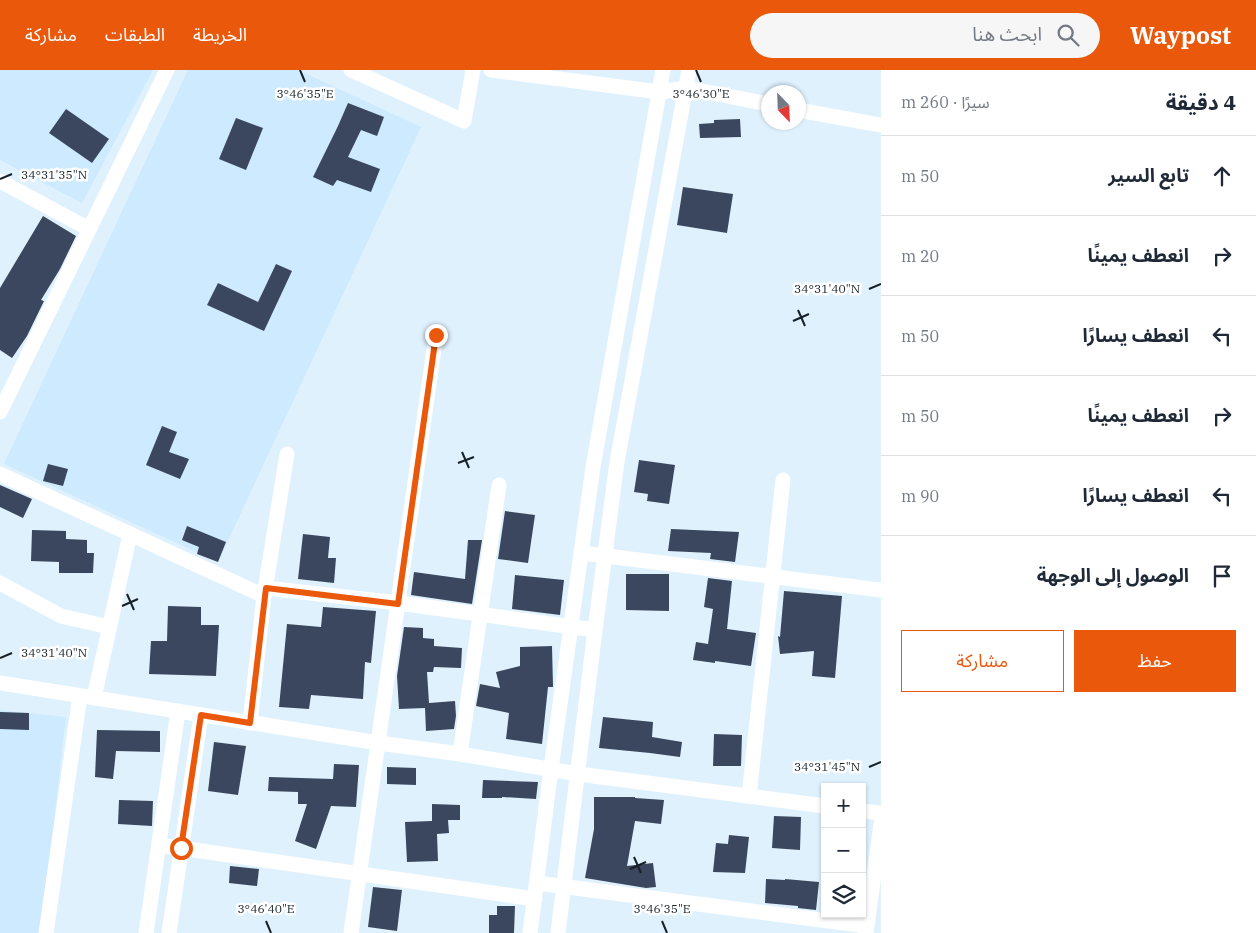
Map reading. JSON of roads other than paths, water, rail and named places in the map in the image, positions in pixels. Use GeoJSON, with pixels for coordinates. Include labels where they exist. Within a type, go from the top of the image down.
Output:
{"type":"FeatureCollection","features":[{"type":"Feature","properties":{"kind":"street"},"geometry":{"type":"LineString","coordinates":[[0,412],[167,70]]}},
{"type":"Feature","properties":{"kind":"street"},"geometry":{"type":"LineString","coordinates":[[351,70],[464,121],[473,70]]}},
{"type":"Feature","properties":{"kind":"street"},"geometry":{"type":"LineString","coordinates":[[492,70],[659,92],[686,88],[761,103]]}},
{"type":"Feature","properties":{"kind":"street"},"geometry":{"type":"LineString","coordinates":[[530,933],[593,467],[663,70]]}},
{"type":"Feature","properties":{"kind":"street"},"geometry":{"type":"LineString","coordinates":[[558,933],[617,462],[688,70]]}},
{"type":"Feature","properties":{"kind":"street"},"geometry":{"type":"LineString","coordinates":[[806,111],[881,125]]}},
{"type":"Feature","properties":{"kind":"street"},"geometry":{"type":"LineString","coordinates":[[0,181],[89,229]]}},
{"type":"Feature","properties":{"kind":"street"},"geometry":{"type":"LineString","coordinates":[[352,933],[436,335]]}},
{"type":"Feature","properties":{"kind":"street"},"geometry":{"type":"LineString","coordinates":[[250,723],[265,592],[287,454]]}},
{"type":"Feature","properties":{"kind":"street"},"geometry":{"type":"LineString","coordinates":[[0,474],[130,534],[265,592],[398,604],[595,630]]}},
{"type":"Feature","properties":{"kind":"street"},"geometry":{"type":"LineString","coordinates":[[749,796],[783,480]]}},
{"type":"Feature","properties":{"kind":"street"},"geometry":{"type":"LineString","coordinates":[[460,754],[499,485]]}},
{"type":"Feature","properties":{"kind":"street"},"geometry":{"type":"LineString","coordinates":[[46,933],[87,697],[110,627],[130,534]]}},
{"type":"Feature","properties":{"kind":"street"},"geometry":{"type":"LineString","coordinates":[[582,553],[881,590]]}},
{"type":"Feature","properties":{"kind":"street"},"geometry":{"type":"LineString","coordinates":[[0,583],[61,616],[110,627]]}},
{"type":"Feature","properties":{"kind":"street"},"geometry":{"type":"LineString","coordinates":[[0,684],[460,754],[578,774],[821,805]]}},
{"type":"Feature","properties":{"kind":"street"},"geometry":{"type":"LineString","coordinates":[[146,933],[178,711]]}},
{"type":"Feature","properties":{"kind":"street"},"geometry":{"type":"LineString","coordinates":[[169,933],[201,715]]}},
{"type":"Feature","properties":{"kind":"street"},"geometry":{"type":"LineString","coordinates":[[866,811],[881,813]]}},
{"type":"Feature","properties":{"kind":"street"},"geometry":{"type":"LineString","coordinates":[[537,883],[867,930],[881,824]]}},
{"type":"Feature","properties":{"kind":"street"},"geometry":{"type":"LineString","coordinates":[[159,845],[535,899]]}}]}
